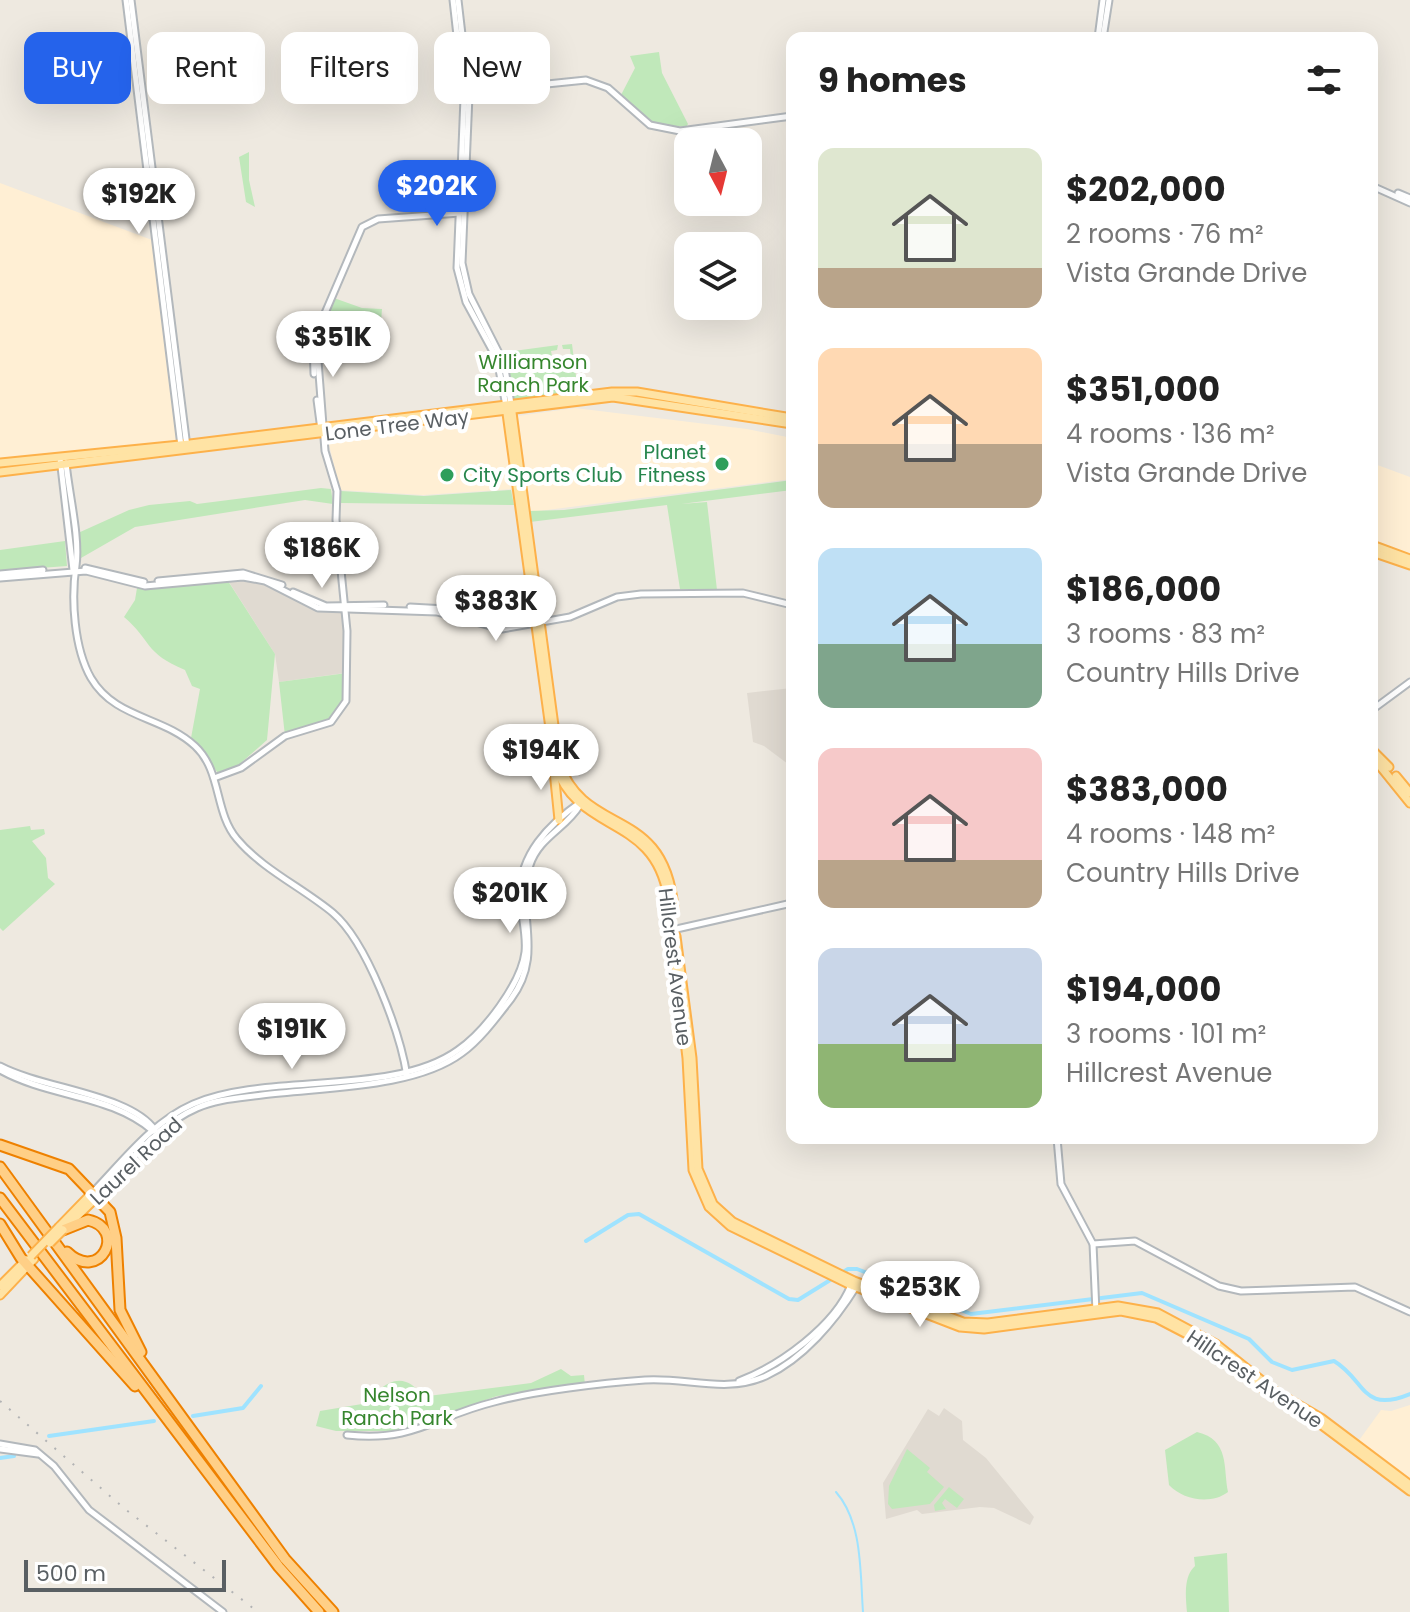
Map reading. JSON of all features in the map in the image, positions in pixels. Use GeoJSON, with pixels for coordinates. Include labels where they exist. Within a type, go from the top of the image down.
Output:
{"type":"FeatureCollection","features":[{"type":"Feature","properties":{"kind":"highway"},"geometry":{"type":"LineString","coordinates":[[0,1145],[62,1166],[96,1194],[115,1228],[120,1310],[165,1393]]}},
{"type":"Feature","properties":{"kind":"highway"},"geometry":{"type":"LineString","coordinates":[[0,1167],[321,1607]]}},
{"type":"Feature","properties":{"kind":"highway"},"geometry":{"type":"LineString","coordinates":[[0,1198],[146,1396],[287,1577],[321,1607],[335,1612]]}},
{"type":"Feature","properties":{"kind":"highway"},"geometry":{"type":"LineString","coordinates":[[49,1232],[81,1262],[100,1259],[107,1247],[107,1233],[98,1222],[84,1220],[61,1228]]}},
{"type":"Feature","properties":{"kind":"highway"},"geometry":{"type":"LineString","coordinates":[[0,1224],[29,1260],[39,1278],[146,1396]]}},
{"type":"Feature","properties":{"kind":"main road","name":"Lone Tree Way"},"geometry":{"type":"LineString","coordinates":[[0,472],[63,461],[630,392],[786,417]]}},
{"type":"Feature","properties":{"kind":"main road","name":"Lone Tree Way"},"geometry":{"type":"LineString","coordinates":[[509,408],[629,398],[786,423]]}},
{"type":"Feature","properties":{"kind":"main road","name":"Hillcrest Avenue"},"geometry":{"type":"LineString","coordinates":[[509,408],[557,755],[565,778],[580,803]]}},
{"type":"Feature","properties":{"kind":"main road","name":"Lone Tree Way"},"geometry":{"type":"LineString","coordinates":[[0,463],[63,461]]}},
{"type":"Feature","properties":{"kind":"main road"},"geometry":{"type":"LineString","coordinates":[[1378,547],[1410,559]]}},
{"type":"Feature","properties":{"kind":"main road"},"geometry":{"type":"LineString","coordinates":[[1378,554],[1410,565]]}},
{"type":"Feature","properties":{"kind":"main road","name":"Hillcrest Avenue"},"geometry":{"type":"LineString","coordinates":[[538,622],[555,765],[560,780],[580,803],[635,830],[654,848],[671,883],[673,929],[692,1058],[697,1161],[704,1188],[713,1204],[733,1222],[846,1280],[970,1329],[1095,1305],[1136,1307],[1184,1324],[1410,1485]]}},
{"type":"Feature","properties":{"kind":"main road"},"geometry":{"type":"LineString","coordinates":[[1378,757],[1410,793]]}},
{"type":"Feature","properties":{"kind":"main road"},"geometry":{"type":"LineString","coordinates":[[1378,763],[1410,803]]}},
{"type":"Feature","properties":{"kind":"main road"},"geometry":{"type":"LineString","coordinates":[[555,765],[559,820]]}},
{"type":"Feature","properties":{"kind":"main road","name":"Laurel Road"},"geometry":{"type":"LineString","coordinates":[[1,1291],[96,1194]]}},
{"type":"Feature","properties":{"kind":"main road"},"geometry":{"type":"LineString","coordinates":[[1,1291],[24,1275],[39,1278]]}},
{"type":"Feature","properties":{"kind":"main road","name":"Hillcrest Avenue"},"geometry":{"type":"LineString","coordinates":[[1095,1305],[1135,1312],[1171,1324],[1208,1345],[1268,1392],[1341,1439],[1410,1491]]}},
{"type":"Feature","properties":{"kind":"main road"},"geometry":{"type":"LineString","coordinates":[[1341,1439],[1359,1446]]}},
{"type":"Feature","properties":{"kind":"street"},"geometry":{"type":"LineString","coordinates":[[129,0],[184,448]]}},
{"type":"Feature","properties":{"kind":"street","name":"Hillcrest Avenue"},"geometry":{"type":"LineString","coordinates":[[456,0],[459,32]]}},
{"type":"Feature","properties":{"kind":"street"},"geometry":{"type":"LineString","coordinates":[[1101,32],[1106,0]]}},
{"type":"Feature","properties":{"kind":"street"},"geometry":{"type":"LineString","coordinates":[[550,84],[586,80],[608,88],[637,117],[663,130],[680,131],[786,117]]}},
{"type":"Feature","properties":{"kind":"street","name":"Hillcrest Avenue"},"geometry":{"type":"LineString","coordinates":[[466,104],[461,212],[463,275],[473,304],[504,363],[509,408]]}},
{"type":"Feature","properties":{"kind":"street"},"geometry":{"type":"LineString","coordinates":[[1378,188],[1410,200]]}},
{"type":"Feature","properties":{"kind":"street"},"geometry":{"type":"LineString","coordinates":[[214,778],[241,768],[285,736],[321,727],[339,712],[347,691],[346,606],[336,520],[337,491],[323,430],[316,335],[362,227],[378,219],[461,212]]}},
{"type":"Feature","properties":{"kind":"street"},"geometry":{"type":"LineString","coordinates":[[63,461],[78,639],[95,684],[116,706],[173,730],[197,747],[214,778],[226,819],[236,839],[333,913],[353,935],[393,1027],[407,1073]]}},
{"type":"Feature","properties":{"kind":"street"},"geometry":{"type":"LineString","coordinates":[[0,576],[74,569],[93,571],[145,586],[227,577],[256,578],[312,606],[437,612],[502,629],[570,617],[617,597],[641,594],[743,593],[786,604]]}},
{"type":"Feature","properties":{"kind":"street"},"geometry":{"type":"LineString","coordinates":[[1378,706],[1410,682]]}},
{"type":"Feature","properties":{"kind":"street","name":"Laurel Road"},"geometry":{"type":"LineString","coordinates":[[96,1194],[156,1131],[196,1102],[248,1091],[407,1073],[458,1050],[514,985],[525,954],[520,888],[525,865],[536,842],[580,803]]}},
{"type":"Feature","properties":{"kind":"street","name":"Laurel Road"},"geometry":{"type":"LineString","coordinates":[[156,1131],[188,1113],[225,1101],[435,1068],[461,1054],[518,988],[527,967],[530,942],[525,889],[529,866],[547,836],[580,803]]}},
{"type":"Feature","properties":{"kind":"street"},"geometry":{"type":"LineString","coordinates":[[673,929],[786,904]]}},
{"type":"Feature","properties":{"kind":"street"},"geometry":{"type":"LineString","coordinates":[[0,1068],[47,1086],[125,1105],[156,1131]]}},
{"type":"Feature","properties":{"kind":"street"},"geometry":{"type":"LineString","coordinates":[[225,1101],[248,1091]]}},
{"type":"Feature","properties":{"kind":"street"},"geometry":{"type":"LineString","coordinates":[[1058,1144],[1061,1184],[1093,1244],[1095,1305]]}},
{"type":"Feature","properties":{"kind":"street"},"geometry":{"type":"LineString","coordinates":[[1093,1244],[1135,1241],[1219,1286],[1241,1291],[1355,1287],[1410,1312]]}},
{"type":"Feature","properties":{"kind":"street"},"geometry":{"type":"LineString","coordinates":[[347,1435],[401,1435],[497,1401],[646,1380],[730,1384],[786,1358],[834,1312],[846,1280]]}},
{"type":"Feature","properties":{"kind":"street"},"geometry":{"type":"LineString","coordinates":[[0,1447],[39,1454],[54,1466],[89,1510],[223,1612]]}},
{"type":"Feature","properties":{"kind":"shaded area"},"geometry":{"type":"Polygon","coordinates":[[[0,183],[152,240],[179,444],[0,459],[0,183]]]}},
{"type":"Feature","properties":{"kind":"shaded area"},"geometry":{"type":"Polygon","coordinates":[[[575,408],[747,429],[786,437],[786,480],[531,512],[518,416],[575,408]]]}},
{"type":"Feature","properties":{"kind":"shaded area"},"geometry":{"type":"Polygon","coordinates":[[[503,416],[512,489],[423,495],[340,490],[327,436],[503,416]]]}},
{"type":"Feature","properties":{"kind":"shaded area"},"geometry":{"type":"Polygon","coordinates":[[[1378,465],[1410,477],[1410,556],[1378,545],[1378,465]]]}},
{"type":"Feature","properties":{"kind":"shaded area"},"geometry":{"type":"Polygon","coordinates":[[[227,579],[263,583],[309,607],[342,611],[345,673],[279,682],[275,654],[227,579]]]}},
{"type":"Feature","properties":{"kind":"shaded area"},"geometry":{"type":"Polygon","coordinates":[[[786,689],[786,762],[764,746],[753,742],[747,693],[786,689]]]}},
{"type":"Feature","properties":{"kind":"shaded area"},"geometry":{"type":"Polygon","coordinates":[[[1410,1405],[1410,1483],[1357,1443],[1381,1410],[1391,1411],[1410,1405]]]}},
{"type":"Feature","properties":{"kind":"shaded area"},"geometry":{"type":"Polygon","coordinates":[[[944,1408],[962,1421],[963,1440],[986,1458],[1034,1517],[1030,1525],[994,1508],[980,1507],[922,1514],[917,1510],[886,1519],[883,1483],[928,1409],[939,1416],[944,1408]]]}},
{"type":"Feature","properties":{"kind":"green space"},"geometry":{"type":"Polygon","coordinates":[[[659,52],[662,73],[688,124],[686,127],[655,124],[621,95],[635,68],[630,56],[659,52]]]}},
{"type":"Feature","properties":{"kind":"green space"},"geometry":{"type":"Polygon","coordinates":[[[249,152],[249,180],[255,207],[246,202],[239,157],[249,152]]]}},
{"type":"Feature","properties":{"kind":"green space"},"geometry":{"type":"Polygon","coordinates":[[[334,298],[362,308],[382,309],[379,348],[320,339],[334,298]]]}},
{"type":"Feature","properties":{"kind":"green space","name":"Williamson Ranch Park"},"geometry":{"type":"Polygon","coordinates":[[[572,344],[578,393],[516,401],[513,398],[506,352],[558,345],[557,350],[551,351],[553,361],[557,363],[571,359],[570,349],[563,349],[562,345],[572,344]]]}},
{"type":"Feature","properties":{"kind":"green space"},"geometry":{"type":"Polygon","coordinates":[[[786,481],[786,491],[681,504],[707,502],[717,590],[680,589],[667,505],[530,522],[529,511],[564,510],[786,481]]]}},
{"type":"Feature","properties":{"kind":"green space"},"geometry":{"type":"Polygon","coordinates":[[[331,489],[333,504],[305,500],[135,527],[81,558],[78,533],[129,510],[149,505],[190,501],[197,504],[331,489]]]}},
{"type":"Feature","properties":{"kind":"green space"},"geometry":{"type":"Polygon","coordinates":[[[511,490],[514,505],[341,503],[341,491],[424,496],[511,490]]]}},
{"type":"Feature","properties":{"kind":"green space"},"geometry":{"type":"Polygon","coordinates":[[[65,541],[67,566],[0,571],[0,550],[65,541]]]}},
{"type":"Feature","properties":{"kind":"green space"},"geometry":{"type":"Polygon","coordinates":[[[228,581],[275,654],[267,740],[235,768],[218,773],[191,738],[200,689],[192,686],[185,670],[155,652],[124,617],[135,600],[137,588],[228,581]]]}},
{"type":"Feature","properties":{"kind":"green space"},"geometry":{"type":"Polygon","coordinates":[[[347,673],[342,702],[331,718],[323,724],[285,736],[279,682],[347,673]]]}},
{"type":"Feature","properties":{"kind":"green space"},"geometry":{"type":"Polygon","coordinates":[[[30,826],[31,830],[44,829],[45,834],[32,841],[46,858],[48,878],[55,884],[3,931],[0,928],[0,830],[30,826]]]}},
{"type":"Feature","properties":{"kind":"green space","name":"Nelson Ranch Park"},"geometry":{"type":"Polygon","coordinates":[[[561,1369],[571,1376],[584,1375],[585,1385],[497,1396],[396,1431],[336,1431],[316,1426],[320,1411],[368,1403],[379,1390],[395,1381],[409,1383],[428,1396],[531,1383],[561,1369]]]}},
{"type":"Feature","properties":{"kind":"green space"},"geometry":{"type":"Polygon","coordinates":[[[1197,1432],[1215,1441],[1223,1456],[1228,1492],[1221,1496],[1197,1499],[1169,1485],[1165,1450],[1197,1432]]]}},
{"type":"Feature","properties":{"kind":"green space"},"geometry":{"type":"Polygon","coordinates":[[[907,1449],[930,1468],[927,1472],[944,1487],[930,1504],[892,1509],[888,1504],[889,1486],[907,1449]]]}},
{"type":"Feature","properties":{"kind":"green space"},"geometry":{"type":"Polygon","coordinates":[[[949,1487],[964,1499],[957,1508],[945,1499],[942,1503],[946,1509],[935,1511],[934,1505],[949,1487]]]}},
{"type":"Feature","properties":{"kind":"green space"},"geometry":{"type":"Polygon","coordinates":[[[1227,1553],[1229,1612],[1187,1612],[1186,1588],[1195,1566],[1194,1557],[1227,1553]]]}},
{"type":"Feature","properties":{"kind":"waterway"},"geometry":{"type":"LineString","coordinates":[[586,1241],[628,1215],[639,1214],[789,1299],[798,1300],[848,1269],[857,1269],[971,1314],[1142,1293],[1249,1339],[1272,1362],[1292,1370],[1334,1361],[1373,1397],[1382,1400],[1410,1394]]}},
{"type":"Feature","properties":{"kind":"waterway"},"geometry":{"type":"LineString","coordinates":[[193,1416],[243,1408],[261,1386]]}},
{"type":"Feature","properties":{"kind":"waterway"},"geometry":{"type":"LineString","coordinates":[[49,1436],[154,1421]]}},
{"type":"Feature","properties":{"kind":"waterway"},"geometry":{"type":"LineString","coordinates":[[0,1458],[14,1456]]}},
{"type":"Feature","properties":{"kind":"waterway"},"geometry":{"type":"LineString","coordinates":[[836,1492],[845,1504],[856,1533],[863,1612]]}},
{"type":"Feature","properties":{"kind":"railway"},"geometry":{"type":"LineString","coordinates":[[0,1401],[125,1509],[258,1612]]}},
{"type":"Feature","properties":{"kind":"place","name":"Planet Fitness"},"geometry":{"type":"Point","coordinates":[722,464]}},
{"type":"Feature","properties":{"kind":"place","name":"City Sports Club"},"geometry":{"type":"Point","coordinates":[447,475]}}]}
